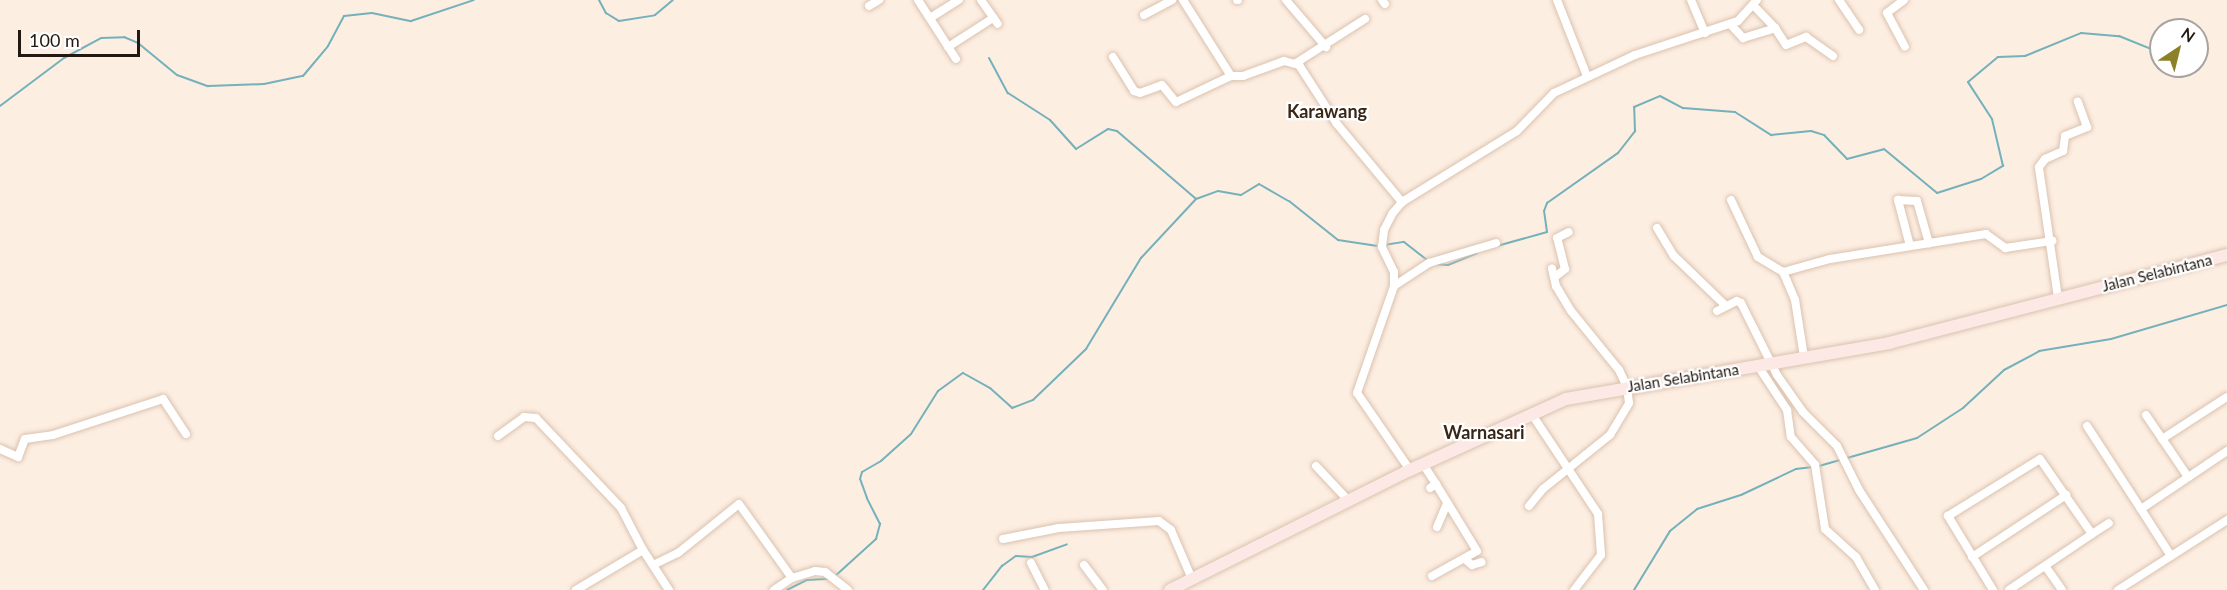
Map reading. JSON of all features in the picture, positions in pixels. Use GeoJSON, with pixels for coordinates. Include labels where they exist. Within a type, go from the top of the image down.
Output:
{"type":"FeatureCollection","features":[{"type":"Feature","properties":{"kind":"street"},"geometry":{"type":"LineString","coordinates":[[869,6],[879,0]]}},
{"type":"Feature","properties":{"kind":"street"},"geometry":{"type":"LineString","coordinates":[[918,0],[956,59]]}},
{"type":"Feature","properties":{"kind":"street"},"geometry":{"type":"LineString","coordinates":[[930,18],[959,0]]}},
{"type":"Feature","properties":{"kind":"street"},"geometry":{"type":"LineString","coordinates":[[948,47],[995,21],[981,0]]}},
{"type":"Feature","properties":{"kind":"street"},"geometry":{"type":"LineString","coordinates":[[1144,15],[1172,0]]}},
{"type":"Feature","properties":{"kind":"street"},"geometry":{"type":"LineString","coordinates":[[1183,0],[1231,76]]}},
{"type":"Feature","properties":{"kind":"street"},"geometry":{"type":"LineString","coordinates":[[1286,0],[1326,47]]}},
{"type":"Feature","properties":{"kind":"street"},"geometry":{"type":"LineString","coordinates":[[1557,0],[1587,76]]}},
{"type":"Feature","properties":{"kind":"street"},"geometry":{"type":"LineString","coordinates":[[1691,0],[1706,33]]}},
{"type":"Feature","properties":{"kind":"street"},"geometry":{"type":"LineString","coordinates":[[1839,0],[1859,30]]}},
{"type":"Feature","properties":{"kind":"street"},"geometry":{"type":"LineString","coordinates":[[1904,0],[1887,13],[1905,47]]}},
{"type":"Feature","properties":{"kind":"street"},"geometry":{"type":"LineString","coordinates":[[1410,470],[1357,393],[1394,286],[1394,272],[1383,251],[1382,236],[1402,202],[1517,131],[1547,99],[1587,76],[1635,55],[1731,24],[1755,3],[1786,45],[1806,37],[1833,56]]}},
{"type":"Feature","properties":{"kind":"street"},"geometry":{"type":"LineString","coordinates":[[1113,57],[1134,91],[1140,93],[1162,85],[1176,102],[1231,76],[1243,76],[1284,61],[1296,63],[1326,47],[1365,20]]}},
{"type":"Feature","properties":{"kind":"street"},"geometry":{"type":"LineString","coordinates":[[1731,24],[1744,38],[1775,28]]}},
{"type":"Feature","properties":{"kind":"street"},"geometry":{"type":"LineString","coordinates":[[1296,63],[1337,124],[1402,202]]}},
{"type":"Feature","properties":{"kind":"street"},"geometry":{"type":"LineString","coordinates":[[2058,298],[2051,268],[2052,241],[2040,164],[2063,151],[2066,136],[2087,127],[2079,102]]}},
{"type":"Feature","properties":{"kind":"street"},"geometry":{"type":"LineString","coordinates":[[1731,200],[1758,257],[1783,272],[1795,300],[1804,357]]}},
{"type":"Feature","properties":{"kind":"street"},"geometry":{"type":"LineString","coordinates":[[1911,246],[1898,200],[1917,201],[1929,243]]}},
{"type":"Feature","properties":{"kind":"street"},"geometry":{"type":"LineString","coordinates":[[1657,228],[1674,256],[1726,306]]}},
{"type":"Feature","properties":{"kind":"street"},"geometry":{"type":"LineString","coordinates":[[1529,506],[1617,428],[1628,408],[1627,387],[1614,363],[1571,311],[1553,272],[1565,270],[1557,238],[1569,232]]}},
{"type":"Feature","properties":{"kind":"street"},"geometry":{"type":"LineString","coordinates":[[1783,272],[1808,264],[1986,234],[2005,248],[2052,241]]}},
{"type":"Feature","properties":{"kind":"street"},"geometry":{"type":"LineString","coordinates":[[1394,286],[1429,263],[1496,243]]}},
{"type":"Feature","properties":{"kind":"street","name":"Jalan Selabintana"},"geometry":{"type":"LineString","coordinates":[[1170,590],[1410,470],[1531,413],[1574,397],[1889,343],[2227,255]]}},
{"type":"Feature","properties":{"kind":"street"},"geometry":{"type":"LineString","coordinates":[[1717,311],[1740,301],[1764,365],[1787,410],[1791,437],[1815,465],[1826,529],[1856,557],[1875,590]]}},
{"type":"Feature","properties":{"kind":"street"},"geometry":{"type":"LineString","coordinates":[[1764,365],[1803,412],[1837,446],[1859,490],[1924,590]]}},
{"type":"Feature","properties":{"kind":"street"},"geometry":{"type":"LineString","coordinates":[[2162,439],[2227,397]]}},
{"type":"Feature","properties":{"kind":"street"},"geometry":{"type":"LineString","coordinates":[[0,450],[18,457],[25,439],[52,435],[163,399],[186,434]]}},
{"type":"Feature","properties":{"kind":"street"},"geometry":{"type":"LineString","coordinates":[[1531,413],[1568,470],[1595,506],[1602,551],[1574,590]]}},
{"type":"Feature","properties":{"kind":"street"},"geometry":{"type":"LineString","coordinates":[[2146,415],[2188,477]]}},
{"type":"Feature","properties":{"kind":"street"},"geometry":{"type":"LineString","coordinates":[[498,436],[524,417],[536,418],[621,508],[643,550],[669,590]]}},
{"type":"Feature","properties":{"kind":"street"},"geometry":{"type":"LineString","coordinates":[[2087,426],[2171,556]]}},
{"type":"Feature","properties":{"kind":"street"},"geometry":{"type":"LineString","coordinates":[[2141,509],[2227,451]]}},
{"type":"Feature","properties":{"kind":"street"},"geometry":{"type":"LineString","coordinates":[[1993,590],[1949,521],[1953,511],[2038,459],[2046,464],[2092,534]]}},
{"type":"Feature","properties":{"kind":"street"},"geometry":{"type":"LineString","coordinates":[[1423,464],[1433,486],[1447,503],[1477,551],[1466,560],[1432,576]]}},
{"type":"Feature","properties":{"kind":"street"},"geometry":{"type":"LineString","coordinates":[[1316,466],[1349,501]]}},
{"type":"Feature","properties":{"kind":"street"},"geometry":{"type":"LineString","coordinates":[[1972,557],[2066,495]]}},
{"type":"Feature","properties":{"kind":"street"},"geometry":{"type":"LineString","coordinates":[[1437,527],[1447,503]]}},
{"type":"Feature","properties":{"kind":"street"},"geometry":{"type":"LineString","coordinates":[[653,565],[678,553],[739,504],[792,578]]}},
{"type":"Feature","properties":{"kind":"street"},"geometry":{"type":"LineString","coordinates":[[2118,590],[2227,520]]}},
{"type":"Feature","properties":{"kind":"street"},"geometry":{"type":"LineString","coordinates":[[1003,539],[1059,528],[1159,521],[1172,530],[1192,579]]}},
{"type":"Feature","properties":{"kind":"street"},"geometry":{"type":"LineString","coordinates":[[2009,590],[2109,523]]}},
{"type":"Feature","properties":{"kind":"street"},"geometry":{"type":"LineString","coordinates":[[576,590],[643,550]]}},
{"type":"Feature","properties":{"kind":"street"},"geometry":{"type":"LineString","coordinates":[[1466,560],[1472,565],[1482,562]]}},
{"type":"Feature","properties":{"kind":"street"},"geometry":{"type":"LineString","coordinates":[[1030,563],[1045,590]]}},
{"type":"Feature","properties":{"kind":"street"},"geometry":{"type":"LineString","coordinates":[[1084,565],[1103,590]]}},
{"type":"Feature","properties":{"kind":"street"},"geometry":{"type":"LineString","coordinates":[[2046,567],[2062,590]]}},
{"type":"Feature","properties":{"kind":"street"},"geometry":{"type":"LineString","coordinates":[[774,590],[792,578],[825,572],[848,590]]}},
{"type":"Feature","properties":{"kind":"waterway"},"geometry":{"type":"LineString","coordinates":[[0,106],[64,58],[101,38],[124,37],[138,43],[177,75],[208,86],[264,84],[303,76],[328,46],[344,16],[372,13],[411,21],[474,0]]}},
{"type":"Feature","properties":{"kind":"waterway"},"geometry":{"type":"LineString","coordinates":[[599,0],[606,13],[619,21],[655,15],[673,0]]}},
{"type":"Feature","properties":{"kind":"waterway"},"geometry":{"type":"LineString","coordinates":[[1497,246],[1547,232],[1544,211],[1547,203],[1618,153],[1635,131],[1634,107],[1660,96],[1683,108],[1735,112],[1771,135],[1811,131],[1824,135],[1847,159],[1884,149],[1937,193],[1981,179],[2003,166],[1992,119],[1968,82],[1998,57],[2025,56],[2081,33],[2119,36],[2149,48]]}},
{"type":"Feature","properties":{"kind":"waterway"},"geometry":{"type":"LineString","coordinates":[[989,58],[1008,93],[1050,120],[1076,149],[1108,129],[1117,131],[1196,199]]}},
{"type":"Feature","properties":{"kind":"waterway"},"geometry":{"type":"LineString","coordinates":[[1196,199],[1218,191],[1241,195],[1259,184],[1289,201],[1338,240],[1378,246]]}},
{"type":"Feature","properties":{"kind":"waterway"},"geometry":{"type":"LineString","coordinates":[[834,577],[876,539],[880,524],[860,479],[862,472],[881,461],[911,434],[938,391],[963,373],[990,388],[1012,408],[1033,400],[1086,349],[1141,258],[1196,199]]}},
{"type":"Feature","properties":{"kind":"waterway"},"geometry":{"type":"LineString","coordinates":[[1384,245],[1404,242],[1428,261]]}},
{"type":"Feature","properties":{"kind":"waterway"},"geometry":{"type":"LineString","coordinates":[[1433,264],[1448,265],[1477,253]]}},
{"type":"Feature","properties":{"kind":"waterway"},"geometry":{"type":"LineString","coordinates":[[1819,466],[1917,438],[1963,408],[2004,370],[2039,351],[2111,339],[2227,305]]}},
{"type":"Feature","properties":{"kind":"waterway"},"geometry":{"type":"LineString","coordinates":[[1634,590],[1670,531],[1697,509],[1741,495],[1796,469],[1813,467]]}},
{"type":"Feature","properties":{"kind":"waterway"},"geometry":{"type":"LineString","coordinates":[[983,590],[1002,566],[1016,556],[1032,557],[1067,544]]}},
{"type":"Feature","properties":{"kind":"waterway"},"geometry":{"type":"LineString","coordinates":[[787,590],[807,580],[829,579]]}},
{"type":"Feature","properties":{"kind":"district","name":"Karawang"},"geometry":{"type":"Point","coordinates":[1327,111]}},
{"type":"Feature","properties":{"kind":"district","name":"Warnasari"},"geometry":{"type":"Point","coordinates":[1484,432]}}]}
